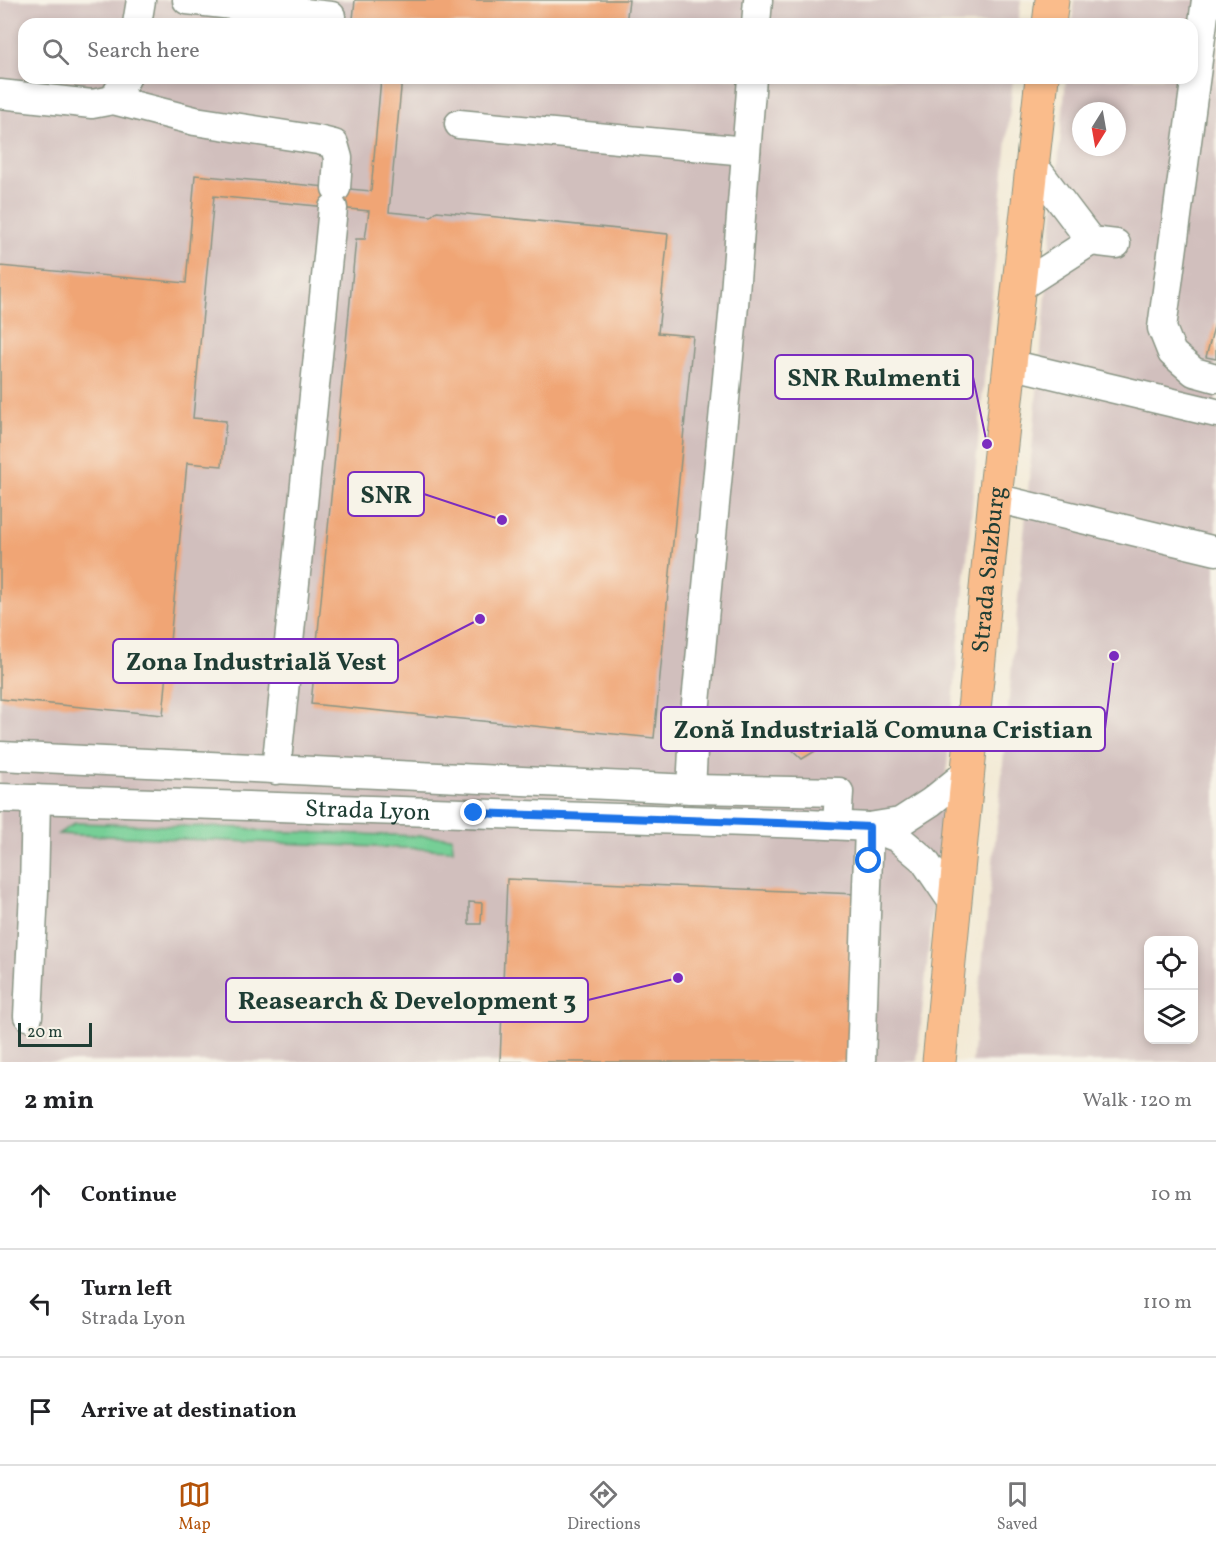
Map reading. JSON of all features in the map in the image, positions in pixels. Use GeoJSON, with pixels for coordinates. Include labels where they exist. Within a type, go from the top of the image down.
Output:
{"type":"FeatureCollection","features":[{"type":"Feature","properties":{"kind":"main road"},"geometry":{"type":"LineString","coordinates":[[1050,18],[1052,0]]}},
{"type":"Feature","properties":{"kind":"main road","name":"Strada Salzburg"},"geometry":{"type":"LineString","coordinates":[[939,1062],[995,498],[1041,84]]}},
{"type":"Feature","properties":{"kind":"street"},"geometry":{"type":"LineString","coordinates":[[138,18],[141,0]]}},
{"type":"Feature","properties":{"kind":"street"},"geometry":{"type":"LineString","coordinates":[[187,0],[331,16]]}},
{"type":"Feature","properties":{"kind":"street"},"geometry":{"type":"LineString","coordinates":[[756,18],[758,0]]}},
{"type":"Feature","properties":{"kind":"street"},"geometry":{"type":"LineString","coordinates":[[1198,60],[1206,0]]}},
{"type":"Feature","properties":{"kind":"street"},"geometry":{"type":"LineString","coordinates":[[691,789],[695,713],[734,305],[752,84]]}},
{"type":"Feature","properties":{"kind":"street"},"geometry":{"type":"LineString","coordinates":[[1195,84],[1162,328],[1172,353],[1194,372],[1216,378]]}},
{"type":"Feature","properties":{"kind":"street"},"geometry":{"type":"LineString","coordinates":[[0,94],[92,104],[120,89],[195,121],[334,144],[339,158],[276,770]]}},
{"type":"Feature","properties":{"kind":"street"},"geometry":{"type":"LineString","coordinates":[[459,124],[746,151]]}},
{"type":"Feature","properties":{"kind":"street"},"geometry":{"type":"LineString","coordinates":[[1018,288],[1104,242],[1032,163]]}},
{"type":"Feature","properties":{"kind":"street"},"geometry":{"type":"LineString","coordinates":[[1010,364],[1216,413]]}},
{"type":"Feature","properties":{"kind":"street"},"geometry":{"type":"LineString","coordinates":[[995,498],[1216,550]]}},
{"type":"Feature","properties":{"kind":"street"},"geometry":{"type":"LineString","coordinates":[[0,756],[691,789],[839,792],[837,825]]}},
{"type":"Feature","properties":{"kind":"street"},"geometry":{"type":"LineString","coordinates":[[861,1062],[869,827],[900,822],[931,802],[968,771]]}},
{"type":"Feature","properties":{"kind":"street","name":"Strada Lyon"},"geometry":{"type":"LineString","coordinates":[[0,798],[869,827],[898,838],[924,860],[954,904]]}},
{"type":"Feature","properties":{"kind":"street"},"geometry":{"type":"LineString","coordinates":[[28,1016],[36,799]]}},
{"type":"Feature","properties":{"kind":"shaded area"},"geometry":{"type":"Polygon","coordinates":[[[0,0],[1021,0],[1019,18],[18,18],[18,84],[1012,84],[917,1062],[0,1062],[0,0]]]}},
{"type":"Feature","properties":{"kind":"shaded area"},"geometry":{"type":"Polygon","coordinates":[[[1074,0],[1216,0],[1216,1062],[972,1062],[1001,785],[1065,84],[1198,84],[1198,18],[1072,18],[1074,0]]]}},
{"type":"Feature","properties":{"kind":"green space"},"geometry":{"type":"Polygon","coordinates":[[[75,823],[452,837],[453,850],[58,834],[75,823]]]}},
{"type":"Feature","properties":{"kind":"building"},"geometry":{"type":"Polygon","coordinates":[[[355,0],[629,0],[627,18],[353,18],[355,0]]]}},
{"type":"Feature","properties":{"kind":"building"},"geometry":{"type":"Polygon","coordinates":[[[380,84],[401,84],[389,212],[431,216],[437,211],[668,234],[658,333],[693,336],[654,738],[311,704],[356,239],[365,239],[369,211],[214,196],[193,418],[226,421],[222,466],[187,463],[163,715],[0,699],[0,266],[186,283],[195,175],[371,191],[380,84]]]}},
{"type":"Feature","properties":{"kind":"building"},"geometry":{"type":"Polygon","coordinates":[[[1216,323],[1216,359],[1206,357],[1216,323]]]}},
{"type":"Feature","properties":{"kind":"building"},"geometry":{"type":"Polygon","coordinates":[[[807,713],[824,725],[825,745],[802,759],[787,745],[777,744],[779,722],[788,723],[807,713]]]}},
{"type":"Feature","properties":{"kind":"building"},"geometry":{"type":"Polygon","coordinates":[[[507,879],[857,894],[850,1062],[500,1062],[507,879]]]}},
{"type":"Feature","properties":{"kind":"building"},"geometry":{"type":"Polygon","coordinates":[[[469,902],[482,903],[481,924],[469,924],[469,902]]]}},
{"type":"Feature","properties":{"kind":"place","name":"SNR Rulmenti"},"geometry":{"type":"Point","coordinates":[987,444]}},
{"type":"Feature","properties":{"kind":"place","name":"SNR"},"geometry":{"type":"Point","coordinates":[502,520]}},
{"type":"Feature","properties":{"kind":"place","name":"Zona Industrială Vest"},"geometry":{"type":"Point","coordinates":[480,619]}},
{"type":"Feature","properties":{"kind":"place","name":"Zonă Industrială Comuna Cristian"},"geometry":{"type":"Point","coordinates":[1114,656]}},
{"type":"Feature","properties":{"kind":"place","name":"Reasearch & Development 3"},"geometry":{"type":"Point","coordinates":[678,978]}},
{"type":"Feature","properties":{"kind":"route"},"geometry":{"type":"LineString","coordinates":[[474,813],[869,827],[869,861]]}}]}
